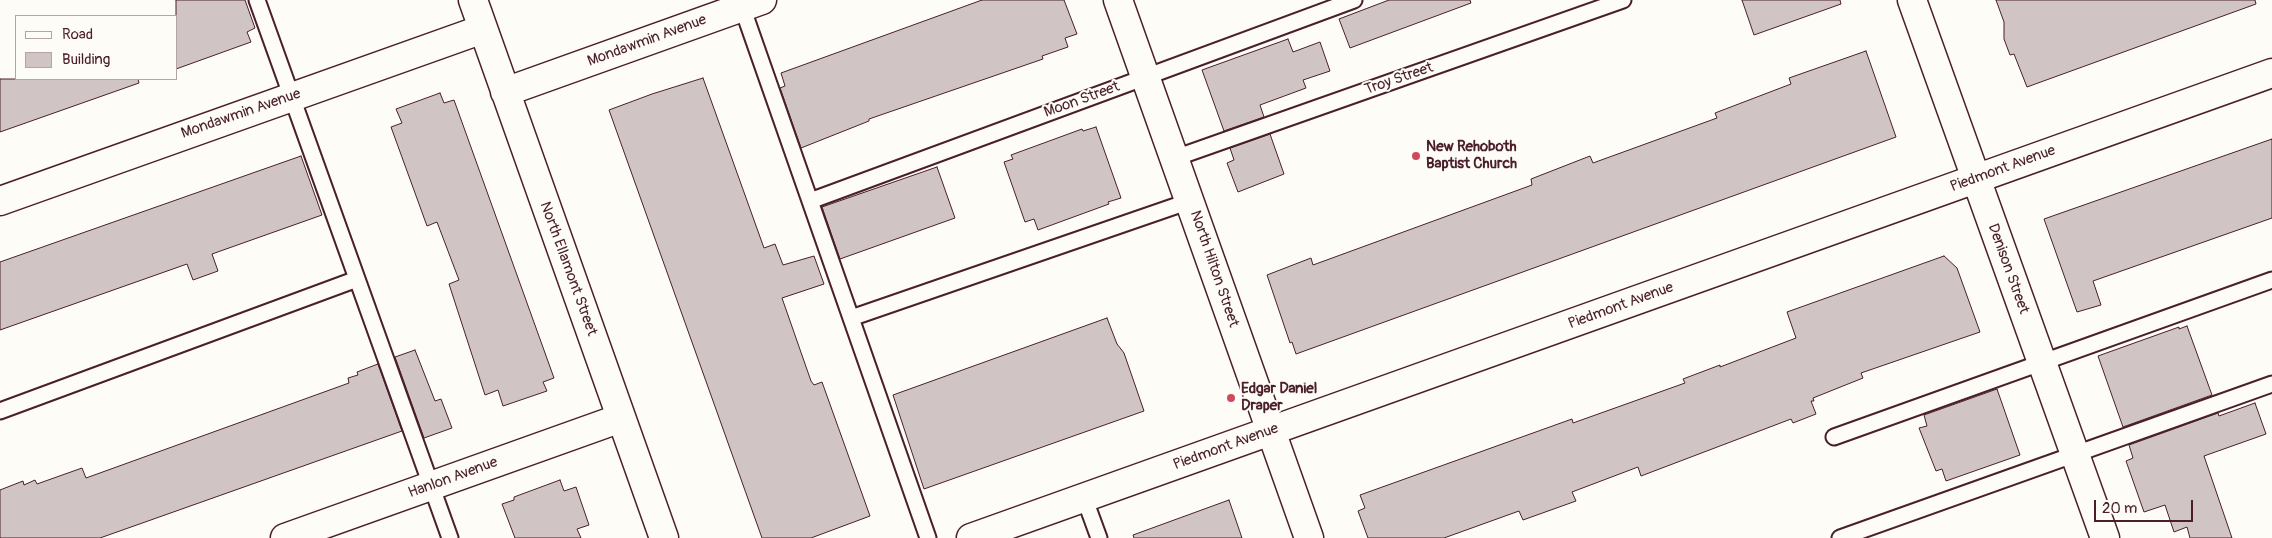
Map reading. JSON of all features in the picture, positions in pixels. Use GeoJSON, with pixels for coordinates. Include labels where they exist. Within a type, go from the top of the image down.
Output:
{"type":"FeatureCollection","features":[{"type":"Feature","properties":{"kind":"street","name":"North Ellamont Street"},"geometry":{"type":"LineString","coordinates":[[472,0],[664,538]]}},
{"type":"Feature","properties":{"kind":"street","name":"North Hilton Street"},"geometry":{"type":"LineString","coordinates":[[1118,0],[1309,538]]}},
{"type":"Feature","properties":{"kind":"street","name":"Denison Street"},"geometry":{"type":"LineString","coordinates":[[1912,0],[2105,538]]}},
{"type":"Feature","properties":{"kind":"street","name":"Mondawmin Avenue"},"geometry":{"type":"LineString","coordinates":[[505,92],[748,2]]}},
{"type":"Feature","properties":{"kind":"street","name":"Mondawmin Avenue"},"geometry":{"type":"LineString","coordinates":[[0,201],[482,29]]}},
{"type":"Feature","properties":{"kind":"street","name":"Piedmont Avenue"},"geometry":{"type":"LineString","coordinates":[[971,538],[2272,73]]}},
{"type":"Feature","properties":{"kind":"street","name":"Hanlon Avenue"},"geometry":{"type":"LineString","coordinates":[[285,538],[621,418]]}},
{"type":"Feature","properties":{"kind":"lane"},"geometry":{"type":"LineString","coordinates":[[257,0],[450,538]]}},
{"type":"Feature","properties":{"kind":"lane","name":"Moon Street"},"geometry":{"type":"LineString","coordinates":[[810,201],[1354,0]]}},
{"type":"Feature","properties":{"kind":"lane","name":"Troy Street"},"geometry":{"type":"LineString","coordinates":[[1175,158],[1623,0]]}},
{"type":"Feature","properties":{"kind":"lane"},"geometry":{"type":"LineString","coordinates":[[748,2],[810,201],[928,538]]}},
{"type":"Feature","properties":{"kind":"lane"},"geometry":{"type":"LineString","coordinates":[[851,318],[1190,201]]}},
{"type":"Feature","properties":{"kind":"lane"},"geometry":{"type":"LineString","coordinates":[[0,411],[357,279]]}},
{"type":"Feature","properties":{"kind":"lane"},"geometry":{"type":"LineString","coordinates":[[1834,437],[2272,280]]}},
{"type":"Feature","properties":{"kind":"lane"},"geometry":{"type":"LineString","coordinates":[[1840,538],[2272,384]]}},
{"type":"Feature","properties":{"kind":"lane"},"geometry":{"type":"LineString","coordinates":[[1084,497],[1099,538]]}},
{"type":"Feature","properties":{"kind":"building"},"geometry":{"type":"Polygon","coordinates":[[[176,0],[245,0],[255,28],[247,32],[251,42],[178,68],[178,15],[176,15],[176,0]]]}},
{"type":"Feature","properties":{"kind":"building"},"geometry":{"type":"Polygon","coordinates":[[[982,0],[1064,0],[1077,34],[1065,38],[1068,47],[1042,56],[1043,59],[869,119],[869,121],[801,148],[780,88],[785,86],[781,73],[982,0]]]}},
{"type":"Feature","properties":{"kind":"building"},"geometry":{"type":"Polygon","coordinates":[[[1389,0],[1470,0],[1471,3],[1350,48],[1339,19],[1389,0]]]}},
{"type":"Feature","properties":{"kind":"building"},"geometry":{"type":"Polygon","coordinates":[[[1742,0],[1840,0],[1841,4],[1754,35],[1742,0]]]}},
{"type":"Feature","properties":{"kind":"building"},"geometry":{"type":"Polygon","coordinates":[[[1996,0],[2255,0],[2256,4],[2027,87],[2014,54],[2010,55],[2004,39],[2004,22],[1996,0]]]}},
{"type":"Feature","properties":{"kind":"building"},"geometry":{"type":"Polygon","coordinates":[[[1288,39],[1293,52],[1320,42],[1330,71],[1303,80],[1306,88],[1260,105],[1264,117],[1224,131],[1202,70],[1288,39]]]}},
{"type":"Feature","properties":{"kind":"building"},"geometry":{"type":"Polygon","coordinates":[[[1866,51],[1896,137],[1296,354],[1292,342],[1290,343],[1267,275],[1311,258],[1313,265],[1532,185],[1531,179],[1590,156],[1593,163],[1717,118],[1715,113],[1791,84],[1789,78],[1866,51]]]}},
{"type":"Feature","properties":{"kind":"building"},"geometry":{"type":"Polygon","coordinates":[[[703,78],[764,248],[775,244],[783,265],[814,256],[824,284],[782,298],[811,381],[814,385],[822,382],[870,516],[811,538],[762,538],[609,110],[703,78]]]}},
{"type":"Feature","properties":{"kind":"building"},"geometry":{"type":"Polygon","coordinates":[[[0,79],[138,80],[139,83],[0,132],[0,79]]]}},
{"type":"Feature","properties":{"kind":"building"},"geometry":{"type":"Polygon","coordinates":[[[440,93],[444,103],[454,100],[554,378],[543,382],[547,391],[503,406],[498,390],[485,395],[449,284],[459,280],[437,222],[427,226],[391,127],[402,123],[396,109],[440,93]]]}},
{"type":"Feature","properties":{"kind":"building"},"geometry":{"type":"Polygon","coordinates":[[[1096,127],[1121,198],[1038,230],[1034,219],[1025,222],[1004,162],[1013,159],[1011,155],[1082,129],[1083,131],[1096,127]]]}},
{"type":"Feature","properties":{"kind":"building"},"geometry":{"type":"Polygon","coordinates":[[[1270,134],[1284,174],[1238,192],[1227,163],[1234,160],[1230,148],[1270,134]]]}},
{"type":"Feature","properties":{"kind":"building"},"geometry":{"type":"Polygon","coordinates":[[[2272,139],[2272,218],[2093,281],[2101,305],[2077,312],[2044,219],[2272,139]]]}},
{"type":"Feature","properties":{"kind":"building"},"geometry":{"type":"Polygon","coordinates":[[[301,156],[322,215],[212,254],[218,271],[193,280],[187,264],[0,330],[0,262],[301,156]]]}},
{"type":"Feature","properties":{"kind":"building"},"geometry":{"type":"Polygon","coordinates":[[[937,167],[955,218],[840,259],[822,207],[937,167]]]}},
{"type":"Feature","properties":{"kind":"building"},"geometry":{"type":"Polygon","coordinates":[[[1944,256],[1957,268],[1980,332],[1861,373],[1863,378],[1813,398],[1814,401],[1811,401],[1816,414],[1793,423],[1791,419],[1641,476],[1638,467],[1572,492],[1576,501],[1523,520],[1519,511],[1444,538],[1368,538],[1358,511],[1365,508],[1360,495],[1572,419],[1573,423],[1685,383],[1683,379],[1796,338],[1787,312],[1944,256]]]}},
{"type":"Feature","properties":{"kind":"building"},"geometry":{"type":"Polygon","coordinates":[[[1107,318],[1117,344],[1124,353],[1144,411],[924,489],[893,395],[1107,318]]]}},
{"type":"Feature","properties":{"kind":"building"},"geometry":{"type":"Polygon","coordinates":[[[2187,326],[2212,395],[2123,427],[2098,356],[2179,327],[2179,329],[2187,326]]]}},
{"type":"Feature","properties":{"kind":"building"},"geometry":{"type":"Polygon","coordinates":[[[415,350],[435,401],[441,399],[452,428],[424,438],[395,357],[415,350]]]}},
{"type":"Feature","properties":{"kind":"building"},"geometry":{"type":"Polygon","coordinates":[[[378,364],[402,431],[100,538],[0,538],[0,490],[23,481],[24,485],[35,480],[37,484],[82,468],[86,478],[349,383],[348,378],[358,375],[357,372],[378,364]]]}},
{"type":"Feature","properties":{"kind":"building"},"geometry":{"type":"Polygon","coordinates":[[[1997,389],[2020,455],[1946,481],[1942,469],[1936,471],[1919,428],[1927,426],[1924,415],[1997,389]]]}},
{"type":"Feature","properties":{"kind":"building"},"geometry":{"type":"Polygon","coordinates":[[[2255,403],[2266,434],[2204,456],[2232,538],[2190,538],[2187,527],[2174,532],[2165,505],[2144,512],[2126,461],[2133,458],[2129,445],[2218,413],[2219,416],[2255,403]]]}},
{"type":"Feature","properties":{"kind":"building"},"geometry":{"type":"Polygon","coordinates":[[[560,480],[564,491],[576,487],[589,525],[577,529],[581,538],[515,538],[502,504],[514,500],[514,497],[560,480]]]}},
{"type":"Feature","properties":{"kind":"building"},"geometry":{"type":"Polygon","coordinates":[[[1229,500],[1242,538],[1134,538],[1133,535],[1229,500]]]}},
{"type":"Feature","properties":{"kind":"place","name":"New Rehoboth Baptist Church"},"geometry":{"type":"Point","coordinates":[1416,156]}},
{"type":"Feature","properties":{"kind":"place","name":"Edgar Daniel Draper"},"geometry":{"type":"Point","coordinates":[1231,398]}}]}
